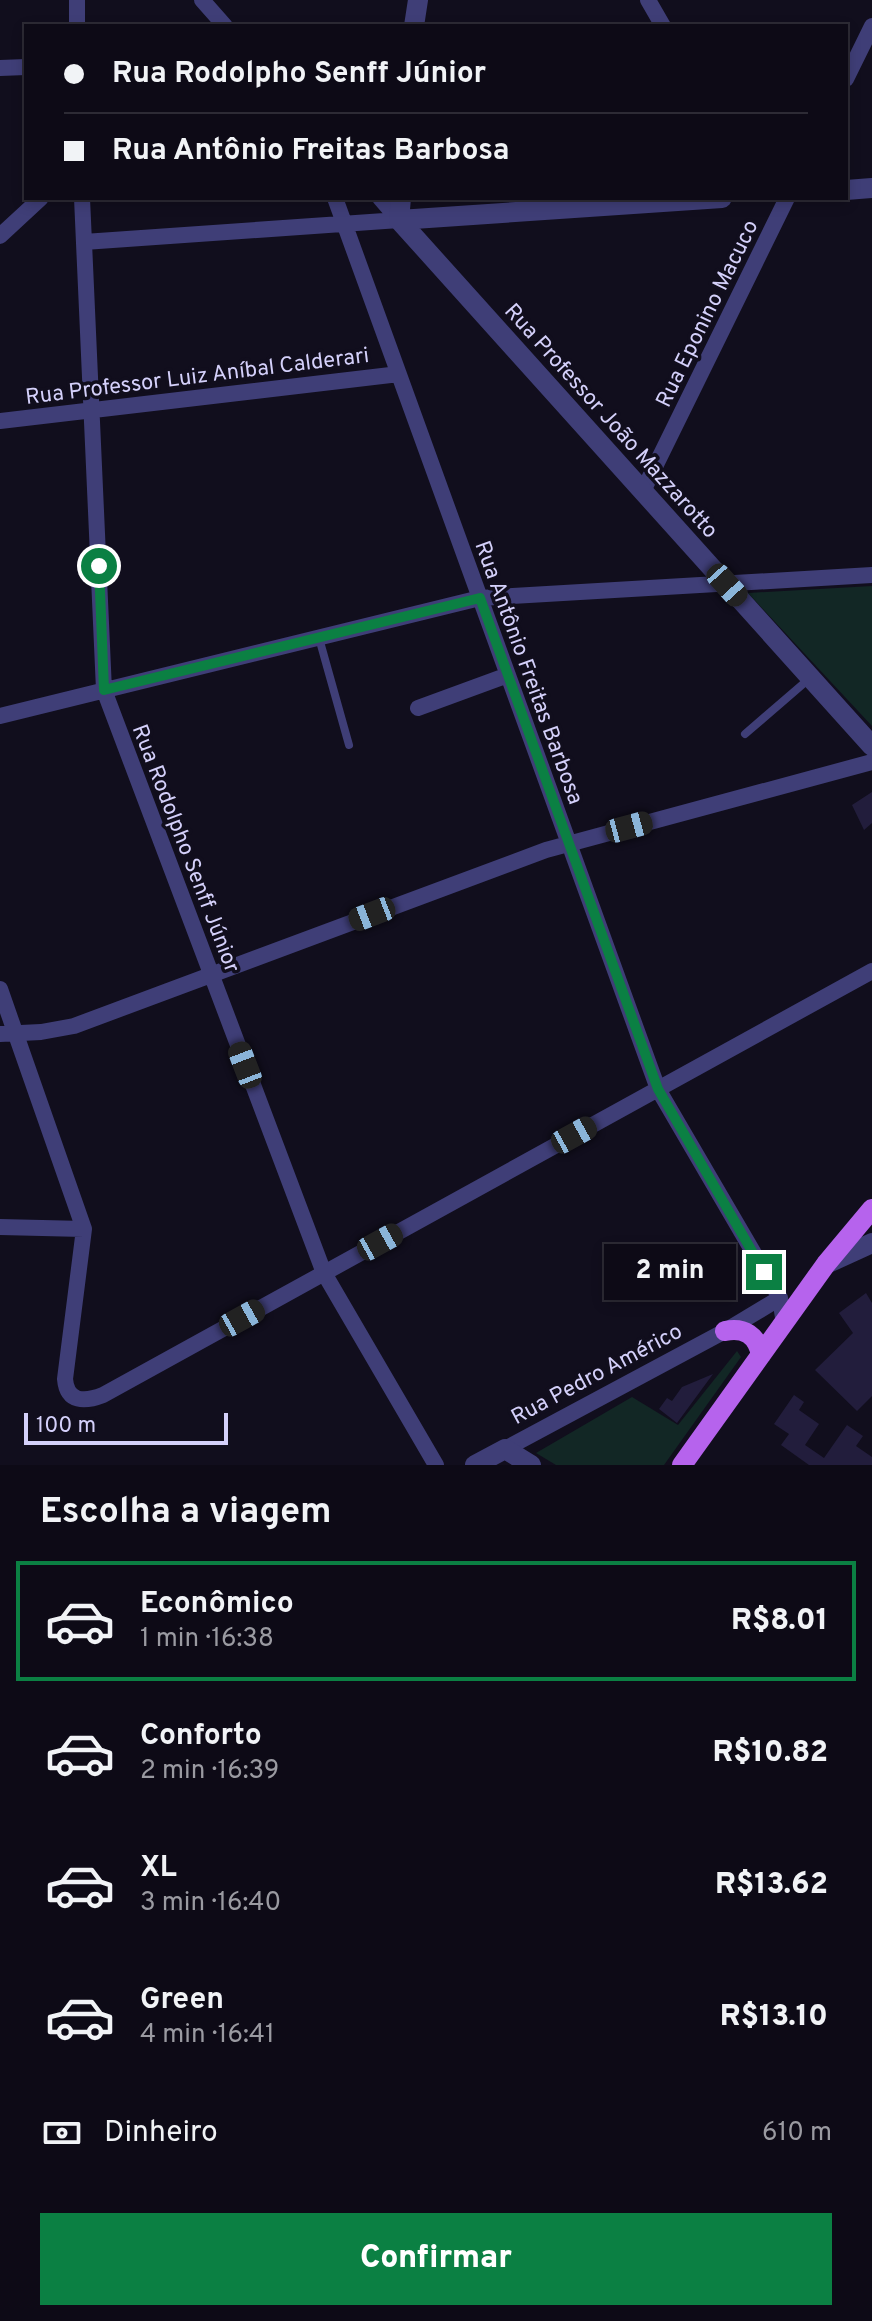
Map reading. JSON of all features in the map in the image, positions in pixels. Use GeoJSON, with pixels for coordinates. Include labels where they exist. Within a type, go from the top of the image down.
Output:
{"type":"FeatureCollection","features":[{"type":"Feature","properties":{"kind":"main road"},"geometry":{"type":"LineString","coordinates":[[682,1465],[826,1264],[872,1209]]}},
{"type":"Feature","properties":{"kind":"main road"},"geometry":{"type":"LineString","coordinates":[[725,1331],[745,1331],[753,1337],[761,1355]]}},
{"type":"Feature","properties":{"kind":"street"},"geometry":{"type":"LineString","coordinates":[[77,0],[77,24]]}},
{"type":"Feature","properties":{"kind":"street"},"geometry":{"type":"LineString","coordinates":[[202,0],[223,24]]}},
{"type":"Feature","properties":{"kind":"street"},"geometry":{"type":"LineString","coordinates":[[414,24],[418,0]]}},
{"type":"Feature","properties":{"kind":"street"},"geometry":{"type":"LineString","coordinates":[[648,0],[662,24]]}},
{"type":"Feature","properties":{"kind":"street"},"geometry":{"type":"LineString","coordinates":[[848,75],[872,26]]}},
{"type":"Feature","properties":{"kind":"street"},"geometry":{"type":"LineString","coordinates":[[0,68],[24,67]]}},
{"type":"Feature","properties":{"kind":"street"},"geometry":{"type":"LineString","coordinates":[[848,190],[872,188]]}},
{"type":"Feature","properties":{"kind":"street"},"geometry":{"type":"LineString","coordinates":[[0,236],[39,200]]}},
{"type":"Feature","properties":{"kind":"street","name":"Rua Rodolpho Senff Júnior"},"geometry":{"type":"LineString","coordinates":[[82,200],[104,690],[324,1273],[436,1465]]}},
{"type":"Feature","properties":{"kind":"street","name":"Rua Antônio Freitas Barbosa"},"geometry":{"type":"LineString","coordinates":[[336,200],[658,1089],[780,1298],[784,1324]]}},
{"type":"Feature","properties":{"kind":"street","name":"Rua Professor João Mazzarotto"},"geometry":{"type":"LineString","coordinates":[[382,200],[872,746]]}},
{"type":"Feature","properties":{"kind":"street"},"geometry":{"type":"LineString","coordinates":[[399,220],[401,200]]}},
{"type":"Feature","properties":{"kind":"street"},"geometry":{"type":"LineString","coordinates":[[84,242],[693,200]]}},
{"type":"Feature","properties":{"kind":"street","name":"Rua Eponino Macuco"},"geometry":{"type":"LineString","coordinates":[[643,491],[786,200]]}},
{"type":"Feature","properties":{"kind":"street","name":"Rua Professor Luiz Aníbal Calderari"},"geometry":{"type":"LineString","coordinates":[[0,421],[399,374]]}},
{"type":"Feature","properties":{"kind":"street"},"geometry":{"type":"LineString","coordinates":[[0,716],[480,598],[872,575]]}},
{"type":"Feature","properties":{"kind":"street"},"geometry":{"type":"LineString","coordinates":[[418,708],[508,675]]}},
{"type":"Feature","properties":{"kind":"street"},"geometry":{"type":"LineString","coordinates":[[8,1033],[74,1026],[569,843],[872,762]]}},
{"type":"Feature","properties":{"kind":"street"},"geometry":{"type":"LineString","coordinates":[[0,989],[8,1033],[84,1229],[65,1379],[74,1398],[92,1399],[872,971]]}},
{"type":"Feature","properties":{"kind":"street"},"geometry":{"type":"LineString","coordinates":[[0,1227],[84,1229]]}},
{"type":"Feature","properties":{"kind":"street"},"geometry":{"type":"LineString","coordinates":[[826,1264],[872,1243]]}},
{"type":"Feature","properties":{"kind":"street","name":"Rua Pedro Américo"},"geometry":{"type":"LineString","coordinates":[[475,1465],[725,1331],[780,1298]]}},
{"type":"Feature","properties":{"kind":"street"},"geometry":{"type":"LineString","coordinates":[[505,1449],[531,1465]]}},
{"type":"Feature","properties":{"kind":"lane"},"geometry":{"type":"LineString","coordinates":[[319,638],[349,745]]}},
{"type":"Feature","properties":{"kind":"lane"},"geometry":{"type":"LineString","coordinates":[[745,734],[810,677]]}},
{"type":"Feature","properties":{"kind":"green space"},"geometry":{"type":"Polygon","coordinates":[[[872,586],[872,726],[748,593],[872,586]]]}},
{"type":"Feature","properties":{"kind":"green space"},"geometry":{"type":"Polygon","coordinates":[[[737,1351],[741,1357],[664,1465],[556,1465],[536,1453],[632,1397],[678,1425],[737,1351]]]}},
{"type":"Feature","properties":{"kind":"building"},"geometry":{"type":"Polygon","coordinates":[[[872,792],[872,823],[864,830],[852,805],[872,792]]]}},
{"type":"Feature","properties":{"kind":"building"},"geometry":{"type":"Polygon","coordinates":[[[866,1293],[872,1303],[872,1396],[857,1411],[815,1370],[853,1333],[839,1313],[866,1293]]]}},
{"type":"Feature","properties":{"kind":"building"},"geometry":{"type":"Polygon","coordinates":[[[713,1374],[677,1423],[659,1409],[667,1398],[672,1401],[682,1387],[713,1374]]]}},
{"type":"Feature","properties":{"kind":"building"},"geometry":{"type":"Polygon","coordinates":[[[794,1395],[804,1402],[799,1410],[819,1424],[805,1445],[824,1458],[847,1425],[863,1436],[856,1446],[872,1457],[872,1465],[809,1465],[781,1445],[789,1434],[774,1424],[794,1395]]]}},
{"type":"Feature","properties":{"kind":"route"},"geometry":{"type":"LineString","coordinates":[[99,566],[104,690],[480,598],[658,1089],[764,1272]]}}]}
